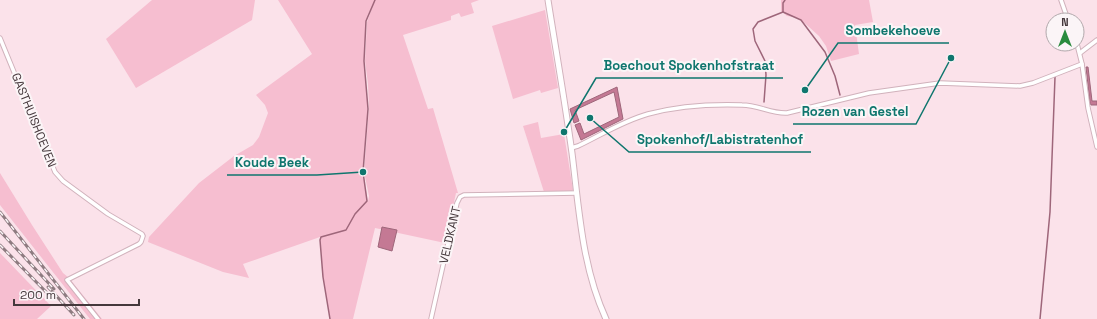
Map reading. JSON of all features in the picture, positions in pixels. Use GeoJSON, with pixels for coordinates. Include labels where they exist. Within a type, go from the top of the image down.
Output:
{"type":"FeatureCollection","features":[{"type":"Feature","properties":{"kind":"street"},"geometry":{"type":"LineString","coordinates":[[548,0],[588,265],[600,305],[606,319]]}},
{"type":"Feature","properties":{"kind":"street"},"geometry":{"type":"LineString","coordinates":[[1061,0],[1065,12]]}},
{"type":"Feature","properties":{"kind":"street","name":"GASTHUISHOEVEN"},"geometry":{"type":"LineString","coordinates":[[0,38],[55,172],[63,181],[108,214],[143,236],[139,244],[67,280],[98,319]]}},
{"type":"Feature","properties":{"kind":"street"},"geometry":{"type":"LineString","coordinates":[[1097,40],[1080,53],[1088,108],[1097,147]]}},
{"type":"Feature","properties":{"kind":"street"},"geometry":{"type":"LineString","coordinates":[[571,148],[624,123],[647,114],[663,110],[710,105],[744,105],[756,106],[782,114],[869,93],[940,83],[1020,86],[1033,83],[1082,64]]}},
{"type":"Feature","properties":{"kind":"street","name":"VELDKANT"},"geometry":{"type":"LineString","coordinates":[[432,319],[457,203],[460,196],[577,193]]}},
{"type":"Feature","properties":{"kind":"shaded area"},"geometry":{"type":"Polygon","coordinates":[[[152,0],[255,0],[252,20],[136,88],[106,39],[152,0]]]}},
{"type":"Feature","properties":{"kind":"shaded area"},"geometry":{"type":"Polygon","coordinates":[[[278,0],[479,0],[471,3],[474,13],[461,17],[459,13],[451,16],[451,20],[403,35],[428,109],[433,108],[458,193],[456,193],[445,243],[375,228],[353,319],[330,319],[323,277],[320,237],[243,264],[249,278],[223,272],[148,242],[149,237],[199,183],[234,156],[253,145],[259,137],[268,113],[265,105],[256,95],[312,54],[278,0]],[[373,5],[366,21],[364,61],[368,109],[363,172],[368,202],[369,196],[364,172],[369,108],[365,61],[367,22],[373,5]]]}},
{"type":"Feature","properties":{"kind":"shaded area"},"geometry":{"type":"Polygon","coordinates":[[[781,0],[869,0],[873,22],[855,25],[859,54],[831,61],[826,46],[819,36],[799,18],[787,16],[781,11],[781,0]]]}},
{"type":"Feature","properties":{"kind":"shaded area"},"geometry":{"type":"Polygon","coordinates":[[[545,10],[558,88],[541,93],[540,90],[513,99],[492,26],[545,10]]]}},
{"type":"Feature","properties":{"kind":"shaded area"},"geometry":{"type":"Polygon","coordinates":[[[1086,67],[1088,67],[1092,101],[1097,101],[1097,105],[1091,105],[1090,103],[1086,67]]]}},
{"type":"Feature","properties":{"kind":"shaded area"},"geometry":{"type":"Polygon","coordinates":[[[617,87],[623,119],[581,140],[575,125],[580,123],[584,134],[619,117],[614,92],[575,110],[579,121],[574,123],[570,109],[617,87]]]}},
{"type":"Feature","properties":{"kind":"shaded area"},"geometry":{"type":"Polygon","coordinates":[[[538,122],[541,138],[564,134],[573,190],[571,192],[544,192],[523,126],[538,122]]]}},
{"type":"Feature","properties":{"kind":"shaded area"},"geometry":{"type":"Polygon","coordinates":[[[0,173],[63,273],[69,278],[102,319],[90,319],[0,205],[0,173]]]}},
{"type":"Feature","properties":{"kind":"shaded area"},"geometry":{"type":"Polygon","coordinates":[[[382,227],[397,230],[392,251],[378,247],[382,227]]]}},
{"type":"Feature","properties":{"kind":"shaded area"},"geometry":{"type":"Polygon","coordinates":[[[0,253],[51,306],[37,319],[0,319],[0,253]]]}},
{"type":"Feature","properties":{"kind":"waterway"},"geometry":{"type":"LineString","coordinates":[[330,319],[323,277],[320,240],[321,237],[346,230],[355,214],[367,201],[363,172],[368,109],[364,61],[366,21],[375,0]]}},
{"type":"Feature","properties":{"kind":"waterway"},"geometry":{"type":"LineString","coordinates":[[783,12],[783,3],[785,0]]}},
{"type":"Feature","properties":{"kind":"waterway"},"geometry":{"type":"LineString","coordinates":[[783,12],[801,20],[825,52],[835,76],[840,95]]}},
{"type":"Feature","properties":{"kind":"waterway"},"geometry":{"type":"LineString","coordinates":[[764,102],[766,75],[765,61],[755,41],[753,29],[758,22],[783,12]]}},
{"type":"Feature","properties":{"kind":"waterway"},"geometry":{"type":"LineString","coordinates":[[1040,319],[1050,212],[1055,77]]}},
{"type":"Feature","properties":{"kind":"railway"},"geometry":{"type":"LineString","coordinates":[[0,212],[84,319]]}},
{"type":"Feature","properties":{"kind":"railway"},"geometry":{"type":"LineString","coordinates":[[0,231],[54,289]]}},
{"type":"Feature","properties":{"kind":"railway"},"geometry":{"type":"LineString","coordinates":[[0,245],[50,296]]}},
{"type":"Feature","properties":{"kind":"railway"},"geometry":{"type":"LineString","coordinates":[[48,287],[74,315]]}},
{"type":"Feature","properties":{"kind":"place","name":"Rozen van Gestel"},"geometry":{"type":"Point","coordinates":[951,58]}},
{"type":"Feature","properties":{"kind":"place","name":"Sombekehoeve"},"geometry":{"type":"Point","coordinates":[805,90]}},
{"type":"Feature","properties":{"kind":"place","name":"Spokenhof/Labistratenhof"},"geometry":{"type":"Point","coordinates":[590,118]}},
{"type":"Feature","properties":{"kind":"place","name":"Boechout Spokenhofstraat"},"geometry":{"type":"Point","coordinates":[564,132]}},
{"type":"Feature","properties":{"kind":"place","name":"Koude Beek"},"geometry":{"type":"Point","coordinates":[363,172]}}]}
